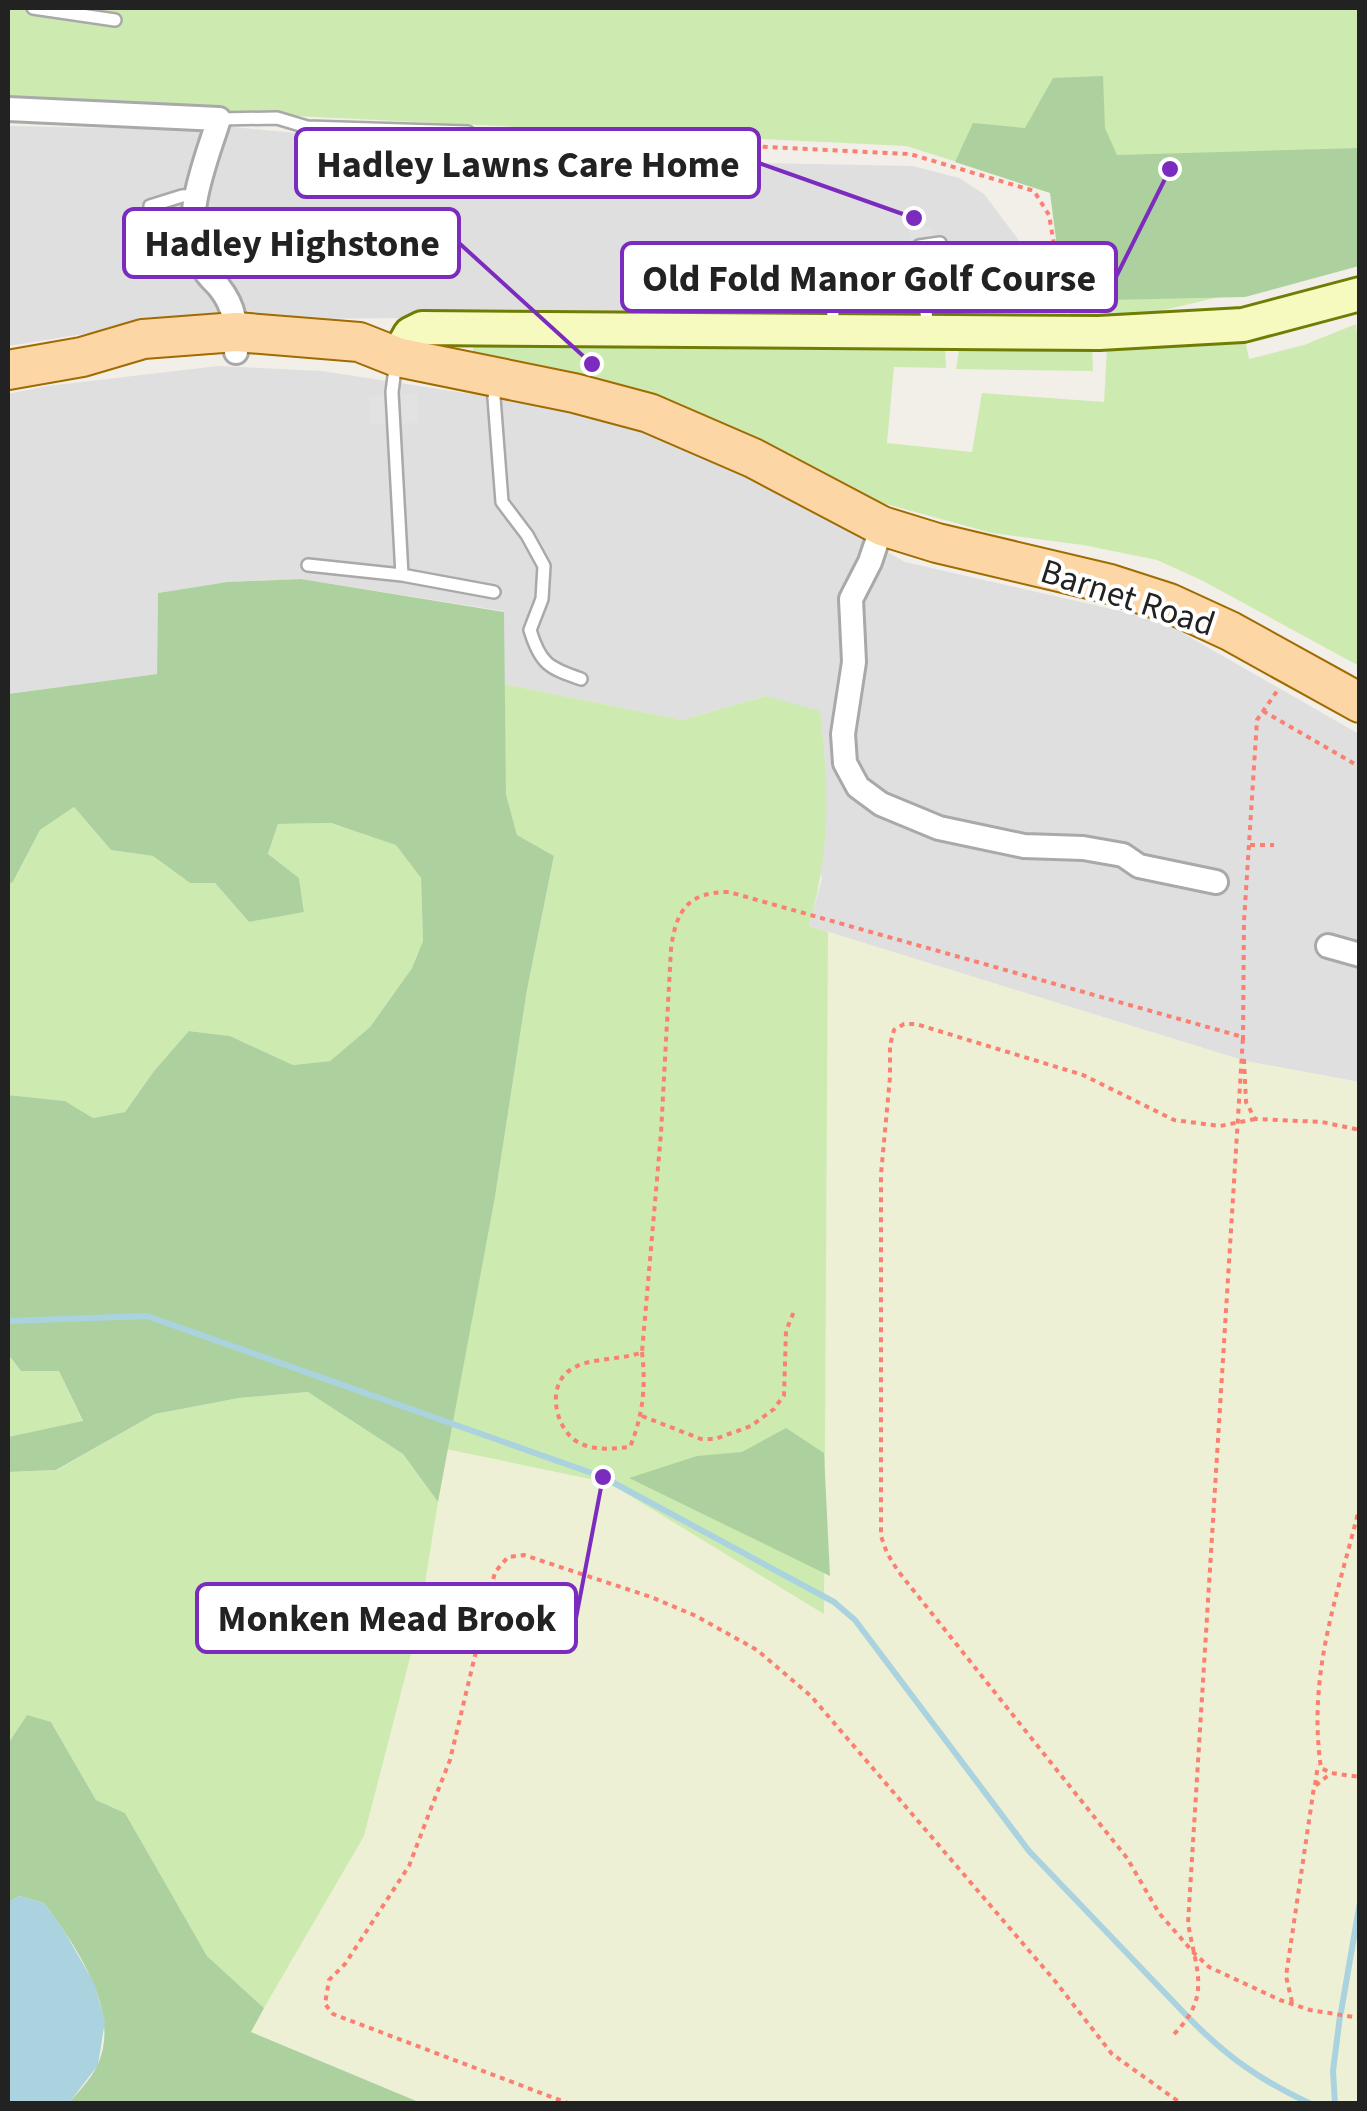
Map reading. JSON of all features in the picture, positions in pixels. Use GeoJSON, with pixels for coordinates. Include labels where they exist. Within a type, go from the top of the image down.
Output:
{"type":"FeatureCollection","features":[{"type":"Feature","properties":{"kind":"main road","name":"Barnet Road"},"geometry":{"type":"LineString","coordinates":[[8,370],[82,357],[143,339],[359,342],[397,357],[500,376],[649,414],[754,458],[882,526],[1170,603],[1230,631],[1360,703]]}},
{"type":"Feature","properties":{"kind":"street"},"geometry":{"type":"LineString","coordinates":[[8,109],[219,119],[196,196],[194,234],[203,268],[231,303],[236,342]]}},
{"type":"Feature","properties":{"kind":"street"},"geometry":{"type":"LineString","coordinates":[[397,357],[410,334],[422,328],[823,330],[926,317],[1068,334],[1242,325],[1360,294]]}},
{"type":"Feature","properties":{"kind":"street"},"geometry":{"type":"LineString","coordinates":[[460,369],[469,330]]}},
{"type":"Feature","properties":{"kind":"street"},"geometry":{"type":"LineString","coordinates":[[882,526],[870,562],[851,599],[854,662],[844,734],[845,763],[858,787],[881,804],[939,828],[1024,846],[1083,848],[1123,855],[1139,866],[1216,882]]}},
{"type":"Feature","properties":{"kind":"street"},"geometry":{"type":"LineString","coordinates":[[1328,946],[1360,956]]}},
{"type":"Feature","properties":{"kind":"lane"},"geometry":{"type":"LineString","coordinates":[[33,8],[115,20]]}},
{"type":"Feature","properties":{"kind":"lane"},"geometry":{"type":"LineString","coordinates":[[219,119],[277,118],[306,126],[468,132]]}},
{"type":"Feature","properties":{"kind":"lane"},"geometry":{"type":"LineString","coordinates":[[150,237],[150,206],[196,196]]}},
{"type":"Feature","properties":{"kind":"lane"},"geometry":{"type":"LineString","coordinates":[[926,317],[918,246],[940,244]]}},
{"type":"Feature","properties":{"kind":"lane"},"geometry":{"type":"LineString","coordinates":[[823,330],[837,290],[845,285],[922,276]]}},
{"type":"Feature","properties":{"kind":"lane"},"geometry":{"type":"LineString","coordinates":[[397,357],[392,392],[402,575]]}},
{"type":"Feature","properties":{"kind":"lane"},"geometry":{"type":"LineString","coordinates":[[500,376],[494,398],[502,502],[528,534],[544,566],[542,599],[530,630],[538,654],[554,670],[581,679]]}},
{"type":"Feature","properties":{"kind":"lane"},"geometry":{"type":"LineString","coordinates":[[308,566],[402,575],[494,592]]}},
{"type":"Feature","properties":{"kind":"path"},"geometry":{"type":"LineString","coordinates":[[468,132],[910,154],[1034,191],[1049,215],[1068,334]]}},
{"type":"Feature","properties":{"kind":"path"},"geometry":{"type":"LineString","coordinates":[[1174,2034],[1198,2006],[1199,1984],[1188,1922],[1243,1037],[1244,922],[1257,720],[1292,666]]}},
{"type":"Feature","properties":{"kind":"path"},"geometry":{"type":"LineString","coordinates":[[1263,711],[1360,767]]}},
{"type":"Feature","properties":{"kind":"path"},"geometry":{"type":"LineString","coordinates":[[1250,845],[1274,845]]}},
{"type":"Feature","properties":{"kind":"path"},"geometry":{"type":"LineString","coordinates":[[642,1352],[627,1358],[580,1364],[562,1378],[556,1398],[559,1419],[576,1440],[604,1450],[630,1448],[642,1416],[642,1352],[662,1132],[671,948],[674,926],[691,900],[712,892],[729,892],[1243,1037]]}},
{"type":"Feature","properties":{"kind":"path"},"geometry":{"type":"LineString","coordinates":[[1360,1130],[1322,1122],[1255,1119],[1220,1126],[1174,1120],[1083,1075],[916,1024],[904,1024],[894,1030],[882,1174],[881,1523],[887,1553],[1127,1858],[1160,1913],[1193,1952],[1209,1967],[1273,1997],[1360,2018]]}},
{"type":"Feature","properties":{"kind":"path"},"geometry":{"type":"LineString","coordinates":[[1243,1037],[1246,1102],[1255,1119]]}},
{"type":"Feature","properties":{"kind":"path"},"geometry":{"type":"LineString","coordinates":[[642,1416],[701,1439],[715,1439],[751,1426],[784,1395],[786,1331],[795,1309]]}},
{"type":"Feature","properties":{"kind":"path"},"geometry":{"type":"LineString","coordinates":[[1360,1350],[1360,1370]]}},
{"type":"Feature","properties":{"kind":"path"},"geometry":{"type":"LineString","coordinates":[[1360,1505],[1326,1628],[1317,1686],[1321,1768],[1360,1776]]}},
{"type":"Feature","properties":{"kind":"path"},"geometry":{"type":"LineString","coordinates":[[570,2104],[333,2014],[325,2004],[329,1980],[346,1964],[408,1866],[450,1760],[495,1572],[508,1556],[524,1555],[596,1576],[681,1610],[756,1650],[811,1696],[1112,2054],[1182,2104]]}},
{"type":"Feature","properties":{"kind":"path"},"geometry":{"type":"LineString","coordinates":[[1293,2004],[1287,1990],[1319,1755]]}},
{"type":"Feature","properties":{"kind":"path"},"geometry":{"type":"LineString","coordinates":[[1314,1787],[1331,1773]]}},
{"type":"Feature","properties":{"kind":"path"},"geometry":{"type":"LineString","coordinates":[[1273,1997],[1287,1990]]}},
{"type":"Feature","properties":{"kind":"shaded area"},"geometry":{"type":"Polygon","coordinates":[[[8,126],[200,130],[233,127],[572,159],[913,166],[959,178],[984,194],[1038,266],[1065,313],[805,305],[804,315],[170,320],[8,346],[8,126]]]}},
{"type":"Feature","properties":{"kind":"shaded area"},"geometry":{"type":"Polygon","coordinates":[[[932,226],[933,239],[939,239],[945,296],[917,300],[915,288],[850,295],[848,280],[908,273],[905,240],[910,239],[909,229],[932,226]]]}},
{"type":"Feature","properties":{"kind":"shaded area"},"geometry":{"type":"Polygon","coordinates":[[[218,366],[322,371],[561,408],[690,447],[744,472],[905,562],[1160,620],[1359,734],[1359,1082],[1245,1061],[809,926],[822,878],[766,696],[682,720],[504,684],[503,611],[301,579],[227,582],[158,593],[157,674],[8,694],[8,394],[218,366]]]}},
{"type":"Feature","properties":{"kind":"shaded area"},"geometry":{"type":"Polygon","coordinates":[[[417,394],[418,423],[370,425],[369,396],[417,394]]]}},
{"type":"Feature","properties":{"kind":"green space"},"geometry":{"type":"Polygon","coordinates":[[[8,8],[1359,8],[1359,264],[1105,324],[1072,324],[1053,192],[906,146],[8,102],[8,8]]]}},
{"type":"Feature","properties":{"kind":"green space"},"geometry":{"type":"Polygon","coordinates":[[[1103,76],[1105,128],[1117,155],[1359,148],[1359,266],[1245,297],[1064,301],[1050,193],[955,162],[973,123],[1025,128],[1053,78],[1103,76]]]}},
{"type":"Feature","properties":{"kind":"green space"},"geometry":{"type":"Polygon","coordinates":[[[1356,324],[1360,366],[1359,666],[1157,560],[992,533],[882,503],[779,456],[473,354],[476,343],[945,347],[946,368],[894,367],[887,443],[972,452],[982,393],[1104,402],[1107,348],[1243,330],[1249,359],[1304,345],[1356,324]]]}},
{"type":"Feature","properties":{"kind":"green space"},"geometry":{"type":"Polygon","coordinates":[[[964,344],[1092,347],[1093,371],[956,369],[964,344]]]}},
{"type":"Feature","properties":{"kind":"green space"},"geometry":{"type":"Polygon","coordinates":[[[301,579],[504,612],[506,794],[517,835],[554,856],[438,1502],[403,1454],[308,1392],[239,1398],[155,1414],[56,1470],[8,1472],[8,1437],[83,1421],[59,1371],[21,1371],[8,1354],[8,1095],[65,1101],[93,1118],[125,1112],[189,1031],[230,1036],[293,1065],[330,1061],[370,1027],[412,968],[423,941],[421,878],[396,845],[331,823],[278,824],[268,854],[299,878],[304,912],[249,922],[215,883],[190,883],[153,856],[111,850],[74,807],[40,830],[13,882],[8,884],[8,694],[157,674],[158,593],[227,582],[301,579]]]}},
{"type":"Feature","properties":{"kind":"green space"},"geometry":{"type":"Polygon","coordinates":[[[504,684],[682,720],[766,696],[820,711],[825,845],[809,926],[828,932],[824,1614],[609,1483],[446,1449],[554,857],[517,835],[506,794],[504,684]]]}},
{"type":"Feature","properties":{"kind":"green space"},"geometry":{"type":"Polygon","coordinates":[[[74,807],[111,850],[153,856],[190,883],[215,883],[249,922],[304,911],[299,878],[268,855],[278,824],[330,823],[396,844],[421,878],[423,941],[412,968],[370,1027],[330,1061],[293,1065],[230,1036],[190,1031],[154,1071],[125,1112],[93,1118],[65,1101],[8,1095],[8,884],[14,881],[40,830],[74,807]]]}},
{"type":"Feature","properties":{"kind":"green space"},"geometry":{"type":"Polygon","coordinates":[[[828,932],[1245,1061],[1359,1082],[1359,2103],[421,2103],[250,2031],[364,1836],[418,1627],[446,1449],[609,1483],[824,1613],[828,932]]]}},
{"type":"Feature","properties":{"kind":"green space"},"geometry":{"type":"Polygon","coordinates":[[[8,1354],[21,1371],[59,1371],[83,1422],[8,1437],[8,1354]]]}},
{"type":"Feature","properties":{"kind":"green space"},"geometry":{"type":"Polygon","coordinates":[[[309,1392],[403,1454],[438,1502],[418,1627],[364,1836],[264,2008],[207,1956],[125,1813],[96,1800],[51,1722],[8,1744],[8,1472],[57,1470],[155,1414],[239,1398],[309,1392]]]}},
{"type":"Feature","properties":{"kind":"green space"},"geometry":{"type":"Polygon","coordinates":[[[786,1428],[824,1453],[830,1576],[629,1478],[697,1456],[742,1452],[786,1428]]]}},
{"type":"Feature","properties":{"kind":"green space"},"geometry":{"type":"Polygon","coordinates":[[[27,1715],[51,1722],[96,1800],[125,1813],[207,1956],[264,2008],[251,2032],[421,2103],[69,2103],[97,2066],[104,2024],[92,1980],[44,1903],[19,1896],[8,1903],[8,1744],[27,1715]]]}},
{"type":"Feature","properties":{"kind":"water"},"geometry":{"type":"Polygon","coordinates":[[[19,1896],[44,1903],[63,1929],[94,1983],[105,2021],[98,2065],[69,2103],[8,2101],[8,1903],[19,1896]]]}},
{"type":"Feature","properties":{"kind":"waterway"},"geometry":{"type":"LineString","coordinates":[[8,1321],[147,1316],[603,1477],[834,1602],[855,1620],[1029,1851],[1188,2017]]}},
{"type":"Feature","properties":{"kind":"waterway"},"geometry":{"type":"LineString","coordinates":[[1341,2012],[1360,1902]]}},
{"type":"Feature","properties":{"kind":"waterway"},"geometry":{"type":"LineString","coordinates":[[1335,2104],[1333,2071],[1340,2016]]}},
{"type":"Feature","properties":{"kind":"waterway"},"geometry":{"type":"LineString","coordinates":[[1190,2019],[1246,2068],[1311,2104]]}},
{"type":"Feature","properties":{"kind":"place","name":"Old Fold Manor Golf Course"},"geometry":{"type":"Point","coordinates":[1170,169]}},
{"type":"Feature","properties":{"kind":"place","name":"Hadley Lawns Care Home"},"geometry":{"type":"Point","coordinates":[914,218]}},
{"type":"Feature","properties":{"kind":"place","name":"Hadley Highstone"},"geometry":{"type":"Point","coordinates":[592,364]}},
{"type":"Feature","properties":{"kind":"place","name":"Monken Mead Brook"},"geometry":{"type":"Point","coordinates":[603,1477]}}]}
